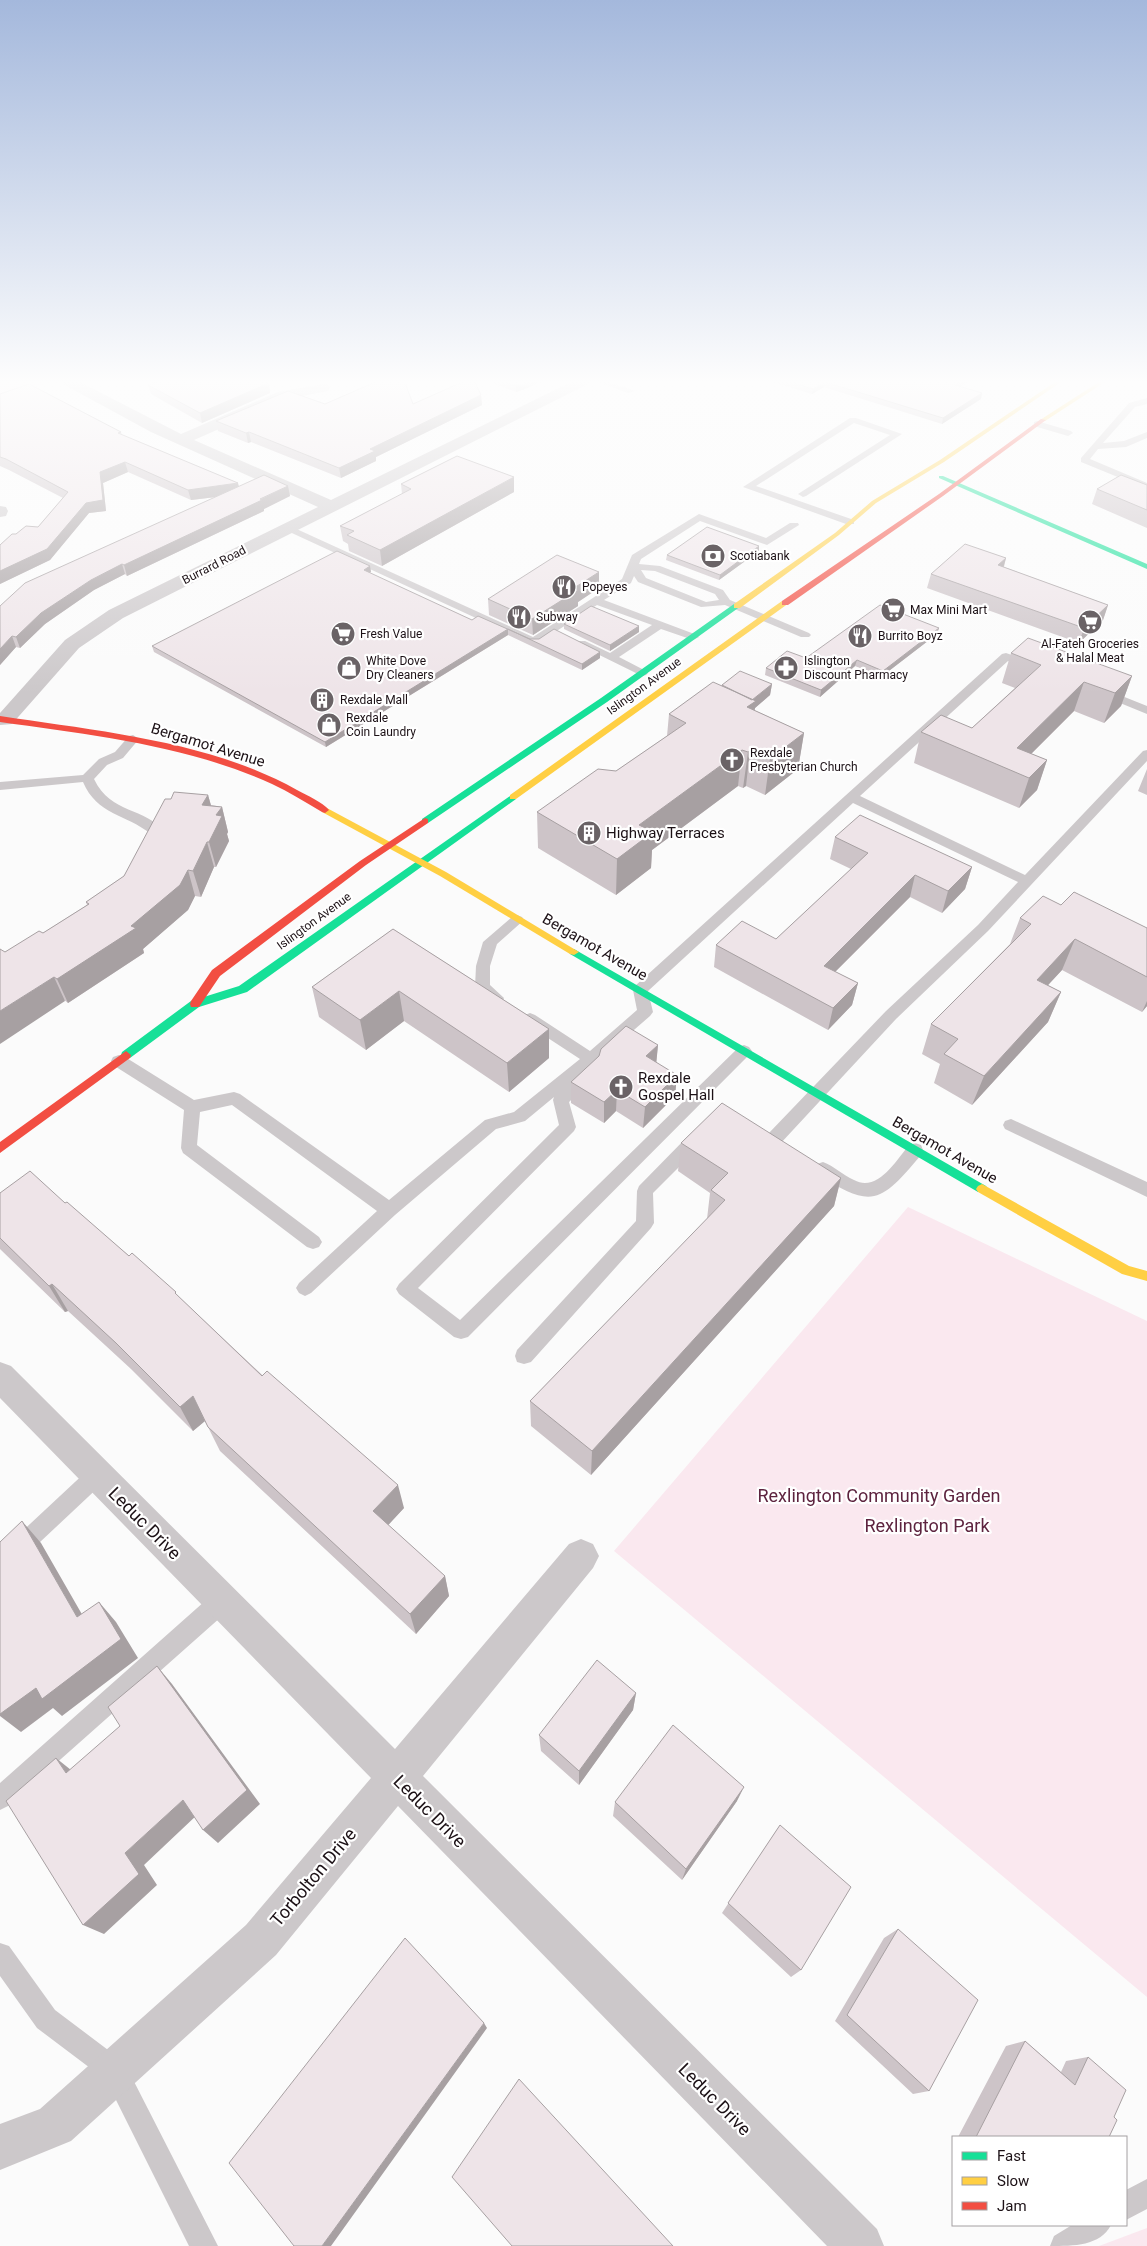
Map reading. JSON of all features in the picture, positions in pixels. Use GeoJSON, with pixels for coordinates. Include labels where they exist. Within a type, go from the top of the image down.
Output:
{"type":"FeatureCollection","features":[{"type":"Feature","properties":{"kind":"main road","name":"Islington Avenue"},"geometry":{"type":"LineString","coordinates":[[0,1148],[195,1004],[216,973],[389,845],[642,673],[693,637],[730,604],[850,522],[874,502],[903,485]]}},
{"type":"Feature","properties":{"kind":"main road","name":"Islington Avenue"},"geometry":{"type":"LineString","coordinates":[[195,1004],[243,989],[953,485]]}},
{"type":"Feature","properties":{"kind":"main road"},"geometry":{"type":"LineString","coordinates":[[960,485],[1147,567]]}},
{"type":"Feature","properties":{"kind":"main road","name":"Bergamot Avenue"},"geometry":{"type":"LineString","coordinates":[[3,719],[133,739],[182,750],[269,779],[420,862],[1070,1240],[1126,1270],[1147,1276]]}},
{"type":"Feature","properties":{"kind":"street"},"geometry":{"type":"LineString","coordinates":[[282,485],[330,506]]}},
{"type":"Feature","properties":{"kind":"street","name":"Burrard Road"},"geometry":{"type":"LineString","coordinates":[[3,719],[72,644],[116,614],[373,485]]}},
{"type":"Feature","properties":{"kind":"street","name":"Leduc Drive"},"geometry":{"type":"LineString","coordinates":[[0,1376],[860,2246]]}},
{"type":"Feature","properties":{"kind":"street","name":"Torbolton Drive"},"geometry":{"type":"LineString","coordinates":[[0,2147],[55,2125],[261,1940],[581,1556]]}},
{"type":"Feature","properties":{"kind":"lane"},"geometry":{"type":"LineString","coordinates":[[753,485],[748,488],[850,522]]}},
{"type":"Feature","properties":{"kind":"lane"},"geometry":{"type":"LineString","coordinates":[[803,494],[817,485]]}},
{"type":"Feature","properties":{"kind":"lane"},"geometry":{"type":"LineString","coordinates":[[642,673],[589,643],[560,633],[627,581],[636,557],[699,517],[767,542],[794,525]]}},
{"type":"Feature","properties":{"kind":"lane"},"geometry":{"type":"LineString","coordinates":[[286,528],[534,641],[601,603],[693,637]]}},
{"type":"Feature","properties":{"kind":"lane"},"geometry":{"type":"LineString","coordinates":[[633,567],[656,568],[720,592],[730,604]]}},
{"type":"Feature","properties":{"kind":"lane"},"geometry":{"type":"LineString","coordinates":[[633,567],[642,580],[705,605],[730,604],[805,635]]}},
{"type":"Feature","properties":{"kind":"lane"},"geometry":{"type":"LineString","coordinates":[[618,623],[631,614]]}},
{"type":"Feature","properties":{"kind":"lane"},"geometry":{"type":"LineString","coordinates":[[611,657],[660,625]]}},
{"type":"Feature","properties":{"kind":"lane"},"geometry":{"type":"LineString","coordinates":[[744,1051],[462,1331],[406,1289],[568,1127],[561,1100],[643,1025],[645,1012],[640,990],[1006,656],[1042,669]]}},
{"type":"Feature","properties":{"kind":"lane"},"geometry":{"type":"LineString","coordinates":[[1087,686],[1147,710]]}},
{"type":"Feature","properties":{"kind":"lane"},"geometry":{"type":"LineString","coordinates":[[103,762],[106,751],[118,737]]}},
{"type":"Feature","properties":{"kind":"lane"},"geometry":{"type":"LineString","coordinates":[[0,786],[87,778],[103,762],[118,755],[133,739]]}},
{"type":"Feature","properties":{"kind":"lane"},"geometry":{"type":"LineString","coordinates":[[790,1149],[766,1135],[818,1094],[891,1015],[983,928],[1147,754]]}},
{"type":"Feature","properties":{"kind":"lane"},"geometry":{"type":"LineString","coordinates":[[87,778],[92,792],[102,803],[148,822],[158,832],[146,857]]}},
{"type":"Feature","properties":{"kind":"lane"},"geometry":{"type":"LineString","coordinates":[[851,797],[1027,881]]}},
{"type":"Feature","properties":{"kind":"lane"},"geometry":{"type":"LineString","coordinates":[[518,920],[490,942],[483,966],[482,987],[591,1059]]}},
{"type":"Feature","properties":{"kind":"lane"},"geometry":{"type":"LineString","coordinates":[[305,1288],[389,1210],[491,1124],[519,1117],[591,1059],[645,1012]]}},
{"type":"Feature","properties":{"kind":"lane"},"geometry":{"type":"LineString","coordinates":[[119,1061],[192,1107],[234,1098],[389,1210]]}},
{"type":"Feature","properties":{"kind":"lane"},"geometry":{"type":"LineString","coordinates":[[192,1107],[190,1148],[313,1242]]}},
{"type":"Feature","properties":{"kind":"lane"},"geometry":{"type":"LineString","coordinates":[[1011,1125],[1147,1190]]}},
{"type":"Feature","properties":{"kind":"lane"},"geometry":{"type":"LineString","coordinates":[[524,1356],[645,1223],[645,1190],[708,1126]]}},
{"type":"Feature","properties":{"kind":"lane"},"geometry":{"type":"LineString","coordinates":[[806,1159],[856,1189],[872,1191],[886,1183],[915,1150]]}},
{"type":"Feature","properties":{"kind":"lane"},"geometry":{"type":"LineString","coordinates":[[0,1566],[98,1475]]}},
{"type":"Feature","properties":{"kind":"lane"},"geometry":{"type":"LineString","coordinates":[[0,1798],[222,1601]]}},
{"type":"Feature","properties":{"kind":"lane"},"geometry":{"type":"LineString","coordinates":[[0,1955],[46,2019],[115,2071],[204,2246]]}},
{"type":"Feature","properties":{"kind":"lane"},"geometry":{"type":"LineString","coordinates":[[1127,2205],[1147,2192]]}},
{"type":"Feature","properties":{"kind":"lane"},"geometry":{"type":"LineString","coordinates":[[1064,2246],[1095,2226]]}},
{"type":"Feature","properties":{"kind":"green space","name":"Rexlington Park"},"geometry":{"type":"Polygon","coordinates":[[[908,1207],[1147,1321],[1147,1997],[614,1551],[908,1207]]]}},
{"type":"Feature","properties":{"kind":"green space"},"geometry":{"type":"Polygon","coordinates":[[[1147,2228],[1147,2246],[1099,2246],[1147,2228]]]}},
{"type":"Feature","properties":{"kind":"building"},"geometry":{"type":"Polygon","coordinates":[[[54,485],[101,485],[103,500],[86,503],[47,549],[0,571],[0,545],[12,534],[16,534],[26,526],[38,527],[68,492],[54,485]]]}},
{"type":"Feature","properties":{"kind":"building"},"geometry":{"type":"Polygon","coordinates":[[[176,485],[225,485],[188,490],[176,485]]]}},
{"type":"Feature","properties":{"kind":"building"},"geometry":{"type":"Polygon","coordinates":[[[242,485],[288,486],[91,580],[41,613],[16,637],[12,636],[0,649],[0,606],[25,583],[242,485]]]}},
{"type":"Feature","properties":{"kind":"building"},"geometry":{"type":"Polygon","coordinates":[[[403,485],[500,485],[380,550],[347,535],[354,531],[340,526],[411,489],[403,485]]]}},
{"type":"Feature","properties":{"kind":"building"},"geometry":{"type":"Polygon","coordinates":[[[1104,485],[1147,485],[1147,510],[1097,489],[1104,485]]]}},
{"type":"Feature","properties":{"kind":"building","name":"Scotiabank"},"geometry":{"type":"Polygon","coordinates":[[[707,527],[759,546],[720,575],[667,555],[707,527]]]}},
{"type":"Feature","properties":{"kind":"building"},"geometry":{"type":"Polygon","coordinates":[[[965,544],[1006,558],[998,565],[1108,605],[1084,628],[931,574],[965,544]]]}},
{"type":"Feature","properties":{"kind":"building","name":"Rexdale Mall"},"geometry":{"type":"Polygon","coordinates":[[[337,551],[370,566],[364,570],[472,620],[478,616],[508,629],[325,742],[152,646],[337,551]]]}},
{"type":"Feature","properties":{"kind":"building"},"geometry":{"type":"Polygon","coordinates":[[[557,555],[599,572],[574,588],[578,590],[532,619],[488,599],[557,555]]]}},
{"type":"Feature","properties":{"kind":"building"},"geometry":{"type":"Polygon","coordinates":[[[880,605],[939,628],[883,671],[857,660],[821,690],[766,668],[787,651],[806,658],[880,605]]]}},
{"type":"Feature","properties":{"kind":"building"},"geometry":{"type":"Polygon","coordinates":[[[591,606],[639,626],[610,645],[564,624],[591,606]]]}},
{"type":"Feature","properties":{"kind":"building"},"geometry":{"type":"Polygon","coordinates":[[[554,629],[600,652],[582,664],[517,633],[530,639],[539,639],[554,629]]]}},
{"type":"Feature","properties":{"kind":"building"},"geometry":{"type":"Polygon","coordinates":[[[1028,638],[1132,676],[1115,693],[1084,682],[1017,748],[1047,760],[1029,778],[921,732],[941,715],[972,728],[1041,665],[1011,653],[1028,638]]]}},
{"type":"Feature","properties":{"kind":"building"},"geometry":{"type":"Polygon","coordinates":[[[740,671],[772,684],[752,700],[722,685],[740,671]]]}},
{"type":"Feature","properties":{"kind":"building"},"geometry":{"type":"Polygon","coordinates":[[[713,682],[756,701],[747,707],[804,733],[770,759],[750,750],[748,752],[742,750],[639,825],[653,832],[617,859],[537,812],[598,769],[616,771],[686,723],[669,714],[713,682]]]}},
{"type":"Feature","properties":{"kind":"building"},"geometry":{"type":"Polygon","coordinates":[[[174,792],[208,795],[202,805],[222,807],[216,815],[222,816],[193,871],[188,870],[180,885],[131,926],[136,928],[57,979],[54,977],[0,1011],[0,949],[5,952],[39,931],[43,933],[89,904],[86,902],[124,876],[165,799],[171,799],[174,792]]]}},
{"type":"Feature","properties":{"kind":"building"},"geometry":{"type":"Polygon","coordinates":[[[860,815],[972,867],[948,891],[915,875],[824,966],[858,983],[833,1008],[716,945],[742,921],[776,939],[868,853],[835,837],[860,815]]]}},
{"type":"Feature","properties":{"kind":"building"},"geometry":{"type":"Polygon","coordinates":[[[1074,892],[1147,928],[1147,977],[1075,939],[1037,980],[1061,992],[984,1076],[944,1054],[958,1039],[931,1024],[1031,924],[1020,918],[1043,896],[1061,905],[1074,892]]]}},
{"type":"Feature","properties":{"kind":"building"},"geometry":{"type":"Polygon","coordinates":[[[393,929],[549,1029],[507,1063],[399,991],[360,1020],[312,987],[393,929]]]}},
{"type":"Feature","properties":{"kind":"building"},"geometry":{"type":"Polygon","coordinates":[[[626,1026],[658,1045],[646,1056],[677,1075],[645,1107],[617,1090],[604,1102],[571,1082],[599,1056],[601,1049],[626,1026]]]}},
{"type":"Feature","properties":{"kind":"building"},"geometry":{"type":"Polygon","coordinates":[[[722,1103],[841,1178],[592,1451],[530,1401],[725,1200],[711,1190],[728,1173],[681,1143],[722,1103]]]}},
{"type":"Feature","properties":{"kind":"building"},"geometry":{"type":"Polygon","coordinates":[[[30,1171],[129,1256],[132,1253],[176,1292],[262,1376],[267,1371],[398,1485],[373,1511],[445,1576],[410,1614],[208,1427],[193,1396],[180,1407],[116,1343],[52,1284],[49,1286],[0,1238],[0,1193],[30,1171]]]}},
{"type":"Feature","properties":{"kind":"building"},"geometry":{"type":"Polygon","coordinates":[[[22,1521],[77,1617],[99,1602],[121,1639],[42,1699],[36,1688],[0,1714],[0,1542],[22,1521]]]}},
{"type":"Feature","properties":{"kind":"building"},"geometry":{"type":"Polygon","coordinates":[[[597,1660],[636,1693],[579,1771],[539,1735],[597,1660]]]}},
{"type":"Feature","properties":{"kind":"building"},"geometry":{"type":"Polygon","coordinates":[[[157,1666],[247,1790],[203,1830],[183,1800],[125,1853],[139,1874],[83,1925],[6,1801],[56,1758],[66,1773],[120,1726],[108,1707],[157,1666]]]}},
{"type":"Feature","properties":{"kind":"building"},"geometry":{"type":"Polygon","coordinates":[[[673,1725],[744,1787],[686,1869],[615,1802],[673,1725]]]}},
{"type":"Feature","properties":{"kind":"building"},"geometry":{"type":"Polygon","coordinates":[[[780,1825],[851,1887],[801,1970],[728,1903],[780,1825]]]}},
{"type":"Feature","properties":{"kind":"building"},"geometry":{"type":"Polygon","coordinates":[[[898,1929],[978,2000],[929,2091],[847,2015],[898,1929]]]}},
{"type":"Feature","properties":{"kind":"building"},"geometry":{"type":"Polygon","coordinates":[[[405,1938],[484,2023],[322,2246],[294,2246],[229,2163],[405,1938]]]}},
{"type":"Feature","properties":{"kind":"building"},"geometry":{"type":"Polygon","coordinates":[[[1025,2041],[1075,2085],[1088,2057],[1126,2090],[1114,2117],[1117,2120],[1109,2136],[977,2136],[1025,2041]]]}},
{"type":"Feature","properties":{"kind":"building"},"geometry":{"type":"Polygon","coordinates":[[[519,2079],[673,2246],[512,2246],[452,2177],[519,2079]]]}},
{"type":"Feature","properties":{"kind":"traffic: fast"},"geometry":{"type":"LineString","coordinates":[[959,485],[1147,567]]}},
{"type":"Feature","properties":{"kind":"traffic: fast"},"geometry":{"type":"LineString","coordinates":[[425,821],[604,700],[737,606]]}},
{"type":"Feature","properties":{"kind":"traffic: fast"},"geometry":{"type":"LineString","coordinates":[[126,1055],[195,1004],[243,989],[513,797]]}},
{"type":"Feature","properties":{"kind":"traffic: fast"},"geometry":{"type":"LineString","coordinates":[[574,952],[982,1189]]}},
{"type":"Feature","properties":{"kind":"traffic: slow"},"geometry":{"type":"LineString","coordinates":[[737,606],[837,534],[874,502],[903,485]]}},
{"type":"Feature","properties":{"kind":"traffic: slow"},"geometry":{"type":"LineString","coordinates":[[513,797],[785,603]]}},
{"type":"Feature","properties":{"kind":"traffic: slow"},"geometry":{"type":"LineString","coordinates":[[325,810],[443,874],[574,952]]}},
{"type":"Feature","properties":{"kind":"traffic: slow"},"geometry":{"type":"LineString","coordinates":[[982,1189],[1126,1270],[1147,1276]]}},
{"type":"Feature","properties":{"kind":"traffic: jam"},"geometry":{"type":"LineString","coordinates":[[785,603],[955,485]]}},
{"type":"Feature","properties":{"kind":"traffic: jam"},"geometry":{"type":"LineString","coordinates":[[0,719],[136,740],[203,756],[236,766],[275,782],[325,810]]}},
{"type":"Feature","properties":{"kind":"traffic: jam"},"geometry":{"type":"LineString","coordinates":[[195,1004],[216,973],[363,863],[425,821]]}},
{"type":"Feature","properties":{"kind":"traffic: jam"},"geometry":{"type":"LineString","coordinates":[[0,1148],[126,1055]]}},
{"type":"Feature","properties":{"kind":"place","name":"Scotiabank"},"geometry":{"type":"Point","coordinates":[713,556]}},
{"type":"Feature","properties":{"kind":"place","name":"Popeyes"},"geometry":{"type":"Point","coordinates":[564,587]}},
{"type":"Feature","properties":{"kind":"place","name":"Max Mini Mart"},"geometry":{"type":"Point","coordinates":[893,610]}},
{"type":"Feature","properties":{"kind":"place","name":"Subway"},"geometry":{"type":"Point","coordinates":[519,617]}},
{"type":"Feature","properties":{"kind":"place","name":"Al-Fateh Groceries & Halal Meat"},"geometry":{"type":"Point","coordinates":[1090,622]}},
{"type":"Feature","properties":{"kind":"place","name":"Fresh Value"},"geometry":{"type":"Point","coordinates":[343,634]}},
{"type":"Feature","properties":{"kind":"place","name":"Burrito Boyz"},"geometry":{"type":"Point","coordinates":[860,636]}},
{"type":"Feature","properties":{"kind":"place","name":"White Dove Dry Cleaners"},"geometry":{"type":"Point","coordinates":[349,668]}},
{"type":"Feature","properties":{"kind":"place","name":"Islington Discount Pharmacy"},"geometry":{"type":"Point","coordinates":[786,668]}},
{"type":"Feature","properties":{"kind":"place","name":"Rexdale Mall"},"geometry":{"type":"Point","coordinates":[322,700]}},
{"type":"Feature","properties":{"kind":"place","name":"Rexdale Coin Laundry"},"geometry":{"type":"Point","coordinates":[329,725]}},
{"type":"Feature","properties":{"kind":"place","name":"Rexdale Presbyterian Church"},"geometry":{"type":"Point","coordinates":[732,760]}},
{"type":"Feature","properties":{"kind":"place","name":"Highway Terraces"},"geometry":{"type":"Point","coordinates":[589,833]}},
{"type":"Feature","properties":{"kind":"place","name":"Rexdale Gospel Hall"},"geometry":{"type":"Point","coordinates":[621,1087]}},
{"type":"Feature","properties":{"kind":"park label","name":"Rexlington Community Garden"},"geometry":{"type":"Point","coordinates":[879,1495]}}]}
